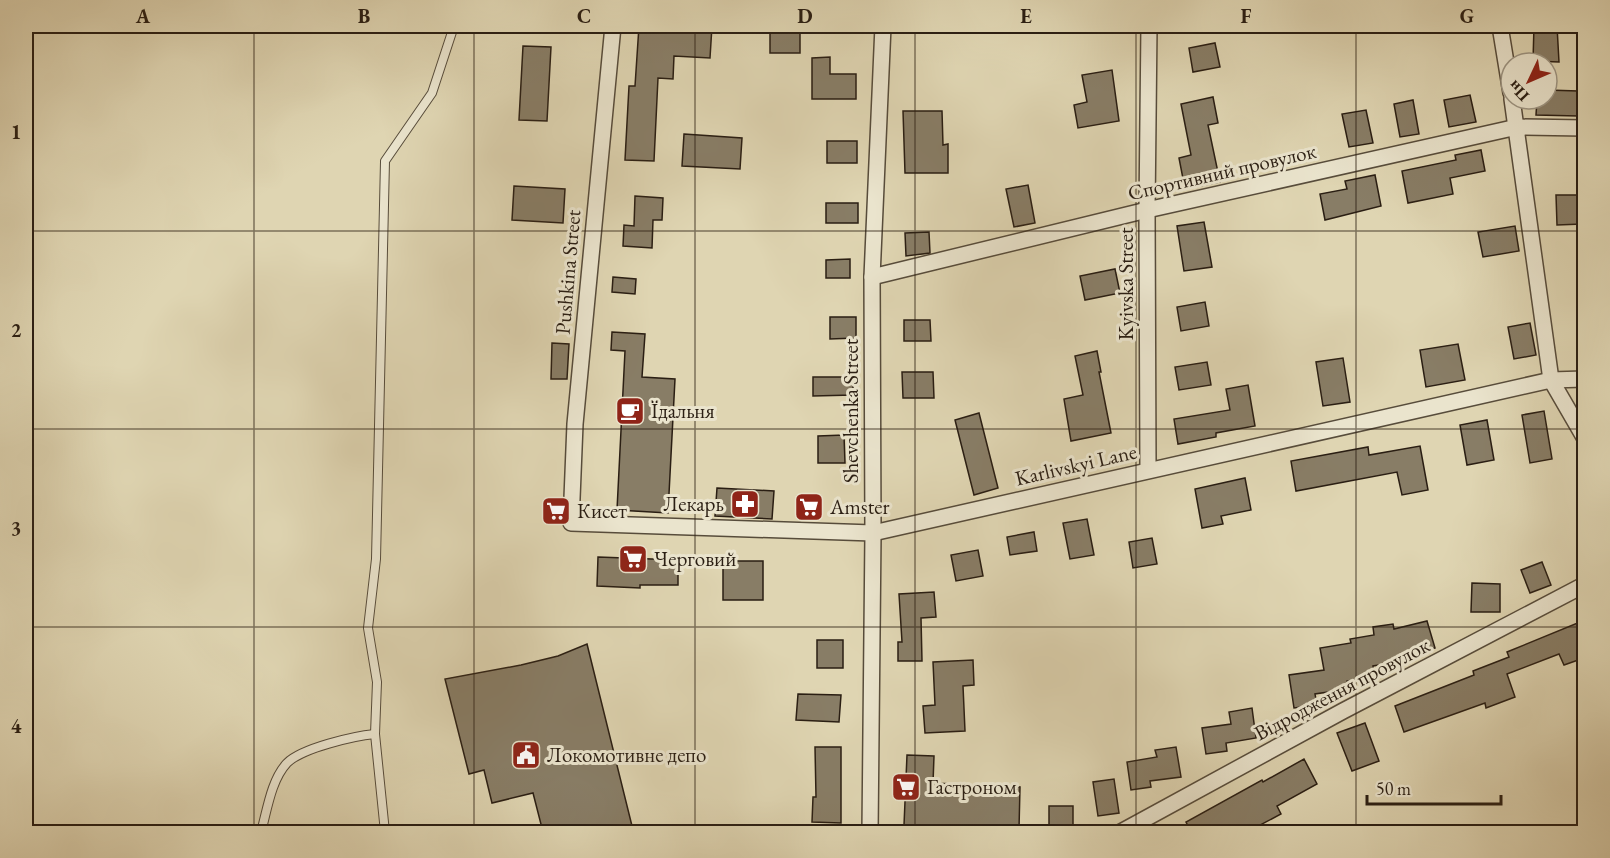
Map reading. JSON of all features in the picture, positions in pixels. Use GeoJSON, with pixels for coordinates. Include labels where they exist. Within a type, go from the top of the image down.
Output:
{"type":"FeatureCollection","features":[{"type":"Feature","properties":{"kind":"street","name":"Pushkina Street"},"geometry":{"type":"LineString","coordinates":[[571,523],[575,424],[613,26]]}},
{"type":"Feature","properties":{"kind":"street","name":"Shevchenka Street"},"geometry":{"type":"LineString","coordinates":[[870,832],[873,533],[872,277],[883,26]]}},
{"type":"Feature","properties":{"kind":"street","name":"Kyivska Street"},"geometry":{"type":"LineString","coordinates":[[1148,470],[1149,26]]}},
{"type":"Feature","properties":{"kind":"street"},"geometry":{"type":"LineString","coordinates":[[1500,26],[1504,51]]}},
{"type":"Feature","properties":{"kind":"street"},"geometry":{"type":"LineString","coordinates":[[1514,111],[1551,380],[1584,437]]}},
{"type":"Feature","properties":{"kind":"street","name":"Спортивний провулок"},"geometry":{"type":"LineString","coordinates":[[872,277],[1147,210],[1517,127],[1584,128]]}},
{"type":"Feature","properties":{"kind":"street","name":"Karlіvskyi Lane"},"geometry":{"type":"LineString","coordinates":[[571,523],[873,533],[1551,380],[1584,379]]}},
{"type":"Feature","properties":{"kind":"street","name":"Відродження провулок"},"geometry":{"type":"LineString","coordinates":[[1121,832],[1343,711],[1584,585]]}},
{"type":"Feature","properties":{"kind":"lane"},"geometry":{"type":"LineString","coordinates":[[385,832],[375,734],[377,682],[368,628],[376,560],[386,161],[432,93],[454,26]]}},
{"type":"Feature","properties":{"kind":"lane"},"geometry":{"type":"LineString","coordinates":[[261,832],[276,782],[287,763],[303,753],[362,735],[375,734]]}},
{"type":"Feature","properties":{"kind":"building"},"geometry":{"type":"Polygon","coordinates":[[[639,26],[712,26],[710,58],[674,56],[673,79],[658,78],[654,161],[625,160],[629,86],[635,86],[639,26]]]}},
{"type":"Feature","properties":{"kind":"building"},"geometry":{"type":"Polygon","coordinates":[[[1534,26],[1557,26],[1558,51],[1533,51],[1534,26]]]}},
{"type":"Feature","properties":{"kind":"building"},"geometry":{"type":"Polygon","coordinates":[[[770,27],[800,27],[800,53],[770,53],[770,27]]]}},
{"type":"Feature","properties":{"kind":"building"},"geometry":{"type":"Polygon","coordinates":[[[1215,43],[1220,67],[1193,72],[1189,48],[1215,43]]]}},
{"type":"Feature","properties":{"kind":"building"},"geometry":{"type":"Polygon","coordinates":[[[523,46],[551,47],[547,121],[519,120],[523,46]]]}},
{"type":"Feature","properties":{"kind":"building"},"geometry":{"type":"Polygon","coordinates":[[[830,57],[830,74],[856,74],[856,99],[812,99],[812,58],[830,57]]]}},
{"type":"Feature","properties":{"kind":"building"},"geometry":{"type":"Polygon","coordinates":[[[1112,70],[1119,121],[1078,128],[1074,105],[1087,102],[1082,75],[1112,70]]]}},
{"type":"Feature","properties":{"kind":"building"},"geometry":{"type":"Polygon","coordinates":[[[1559,90],[1578,91],[1578,116],[1536,115],[1536,111],[1559,111],[1559,90]]]}},
{"type":"Feature","properties":{"kind":"building"},"geometry":{"type":"Polygon","coordinates":[[[1470,95],[1476,122],[1449,127],[1444,100],[1470,95]]]}},
{"type":"Feature","properties":{"kind":"building"},"geometry":{"type":"Polygon","coordinates":[[[1213,97],[1218,123],[1208,125],[1220,182],[1185,189],[1179,158],[1191,155],[1181,104],[1213,97]]]}},
{"type":"Feature","properties":{"kind":"building"},"geometry":{"type":"Polygon","coordinates":[[[1413,100],[1419,134],[1400,137],[1394,104],[1413,100]]]}},
{"type":"Feature","properties":{"kind":"building"},"geometry":{"type":"Polygon","coordinates":[[[1366,110],[1373,143],[1349,147],[1342,114],[1366,110]]]}},
{"type":"Feature","properties":{"kind":"building"},"geometry":{"type":"Polygon","coordinates":[[[903,111],[942,111],[943,145],[948,144],[948,173],[905,173],[903,111]]]}},
{"type":"Feature","properties":{"kind":"building"},"geometry":{"type":"Polygon","coordinates":[[[684,134],[742,138],[740,169],[682,166],[684,134]]]}},
{"type":"Feature","properties":{"kind":"building"},"geometry":{"type":"Polygon","coordinates":[[[827,141],[857,141],[857,163],[827,163],[827,141]]]}},
{"type":"Feature","properties":{"kind":"building"},"geometry":{"type":"Polygon","coordinates":[[[1481,150],[1485,171],[1450,178],[1453,194],[1408,203],[1402,171],[1456,160],[1455,155],[1481,150]]]}},
{"type":"Feature","properties":{"kind":"building"},"geometry":{"type":"Polygon","coordinates":[[[1375,175],[1381,206],[1325,220],[1320,194],[1347,189],[1345,181],[1375,175]]]}},
{"type":"Feature","properties":{"kind":"building"},"geometry":{"type":"Polygon","coordinates":[[[1028,185],[1035,223],[1014,227],[1006,189],[1028,185]]]}},
{"type":"Feature","properties":{"kind":"building"},"geometry":{"type":"Polygon","coordinates":[[[514,186],[565,189],[563,223],[512,220],[514,186]]]}},
{"type":"Feature","properties":{"kind":"building"},"geometry":{"type":"Polygon","coordinates":[[[1556,195],[1580,195],[1582,224],[1557,225],[1556,195]]]}},
{"type":"Feature","properties":{"kind":"building"},"geometry":{"type":"Polygon","coordinates":[[[635,196],[663,198],[662,220],[653,220],[652,248],[623,246],[624,225],[634,226],[635,196]]]}},
{"type":"Feature","properties":{"kind":"building"},"geometry":{"type":"Polygon","coordinates":[[[826,203],[858,203],[858,223],[826,223],[826,203]]]}},
{"type":"Feature","properties":{"kind":"building"},"geometry":{"type":"Polygon","coordinates":[[[1204,222],[1212,267],[1184,271],[1177,226],[1204,222]]]}},
{"type":"Feature","properties":{"kind":"building"},"geometry":{"type":"Polygon","coordinates":[[[1515,226],[1519,251],[1483,257],[1478,232],[1515,226]]]}},
{"type":"Feature","properties":{"kind":"building"},"geometry":{"type":"Polygon","coordinates":[[[929,232],[930,253],[906,256],[905,233],[929,232]]]}},
{"type":"Feature","properties":{"kind":"building"},"geometry":{"type":"Polygon","coordinates":[[[850,259],[850,278],[826,278],[826,260],[850,259]]]}},
{"type":"Feature","properties":{"kind":"building"},"geometry":{"type":"Polygon","coordinates":[[[1115,269],[1120,293],[1085,300],[1080,276],[1115,269]]]}},
{"type":"Feature","properties":{"kind":"building"},"geometry":{"type":"Polygon","coordinates":[[[613,277],[636,279],[635,294],[612,292],[613,277]]]}},
{"type":"Feature","properties":{"kind":"building"},"geometry":{"type":"Polygon","coordinates":[[[1205,302],[1209,326],[1181,331],[1177,307],[1205,302]]]}},
{"type":"Feature","properties":{"kind":"building"},"geometry":{"type":"Polygon","coordinates":[[[830,317],[856,317],[856,338],[830,339],[830,317]]]}},
{"type":"Feature","properties":{"kind":"building"},"geometry":{"type":"Polygon","coordinates":[[[904,320],[930,320],[931,341],[904,341],[904,320]]]}},
{"type":"Feature","properties":{"kind":"building"},"geometry":{"type":"Polygon","coordinates":[[[1530,323],[1536,355],[1514,359],[1508,327],[1530,323]]]}},
{"type":"Feature","properties":{"kind":"building"},"geometry":{"type":"Polygon","coordinates":[[[612,332],[645,334],[642,377],[675,379],[668,513],[617,510],[625,351],[611,350],[612,332]]]}},
{"type":"Feature","properties":{"kind":"building"},"geometry":{"type":"Polygon","coordinates":[[[552,343],[569,344],[567,379],[551,379],[552,343]]]}},
{"type":"Feature","properties":{"kind":"building"},"geometry":{"type":"Polygon","coordinates":[[[1458,344],[1465,380],[1426,387],[1420,350],[1458,344]]]}},
{"type":"Feature","properties":{"kind":"building"},"geometry":{"type":"Polygon","coordinates":[[[1097,351],[1111,433],[1071,441],[1064,399],[1083,395],[1075,356],[1097,351]]]}},
{"type":"Feature","properties":{"kind":"building"},"geometry":{"type":"Polygon","coordinates":[[[1343,358],[1350,402],[1323,406],[1316,362],[1343,358]]]}},
{"type":"Feature","properties":{"kind":"building"},"geometry":{"type":"Polygon","coordinates":[[[1207,362],[1211,385],[1179,390],[1175,367],[1207,362]]]}},
{"type":"Feature","properties":{"kind":"building"},"geometry":{"type":"Polygon","coordinates":[[[902,372],[933,372],[934,398],[903,398],[902,372]]]}},
{"type":"Feature","properties":{"kind":"building"},"geometry":{"type":"Polygon","coordinates":[[[813,377],[853,377],[853,395],[813,396],[813,377]]]}},
{"type":"Feature","properties":{"kind":"building"},"geometry":{"type":"Polygon","coordinates":[[[1248,385],[1255,426],[1216,433],[1216,437],[1178,444],[1174,419],[1230,410],[1226,389],[1248,385]]]}},
{"type":"Feature","properties":{"kind":"building"},"geometry":{"type":"Polygon","coordinates":[[[1544,411],[1552,459],[1530,463],[1522,415],[1544,411]]]}},
{"type":"Feature","properties":{"kind":"building"},"geometry":{"type":"Polygon","coordinates":[[[979,413],[998,488],[974,495],[955,420],[979,413]]]}},
{"type":"Feature","properties":{"kind":"building"},"geometry":{"type":"Polygon","coordinates":[[[1487,420],[1494,460],[1467,465],[1460,425],[1487,420]]]}},
{"type":"Feature","properties":{"kind":"building"},"geometry":{"type":"Polygon","coordinates":[[[844,435],[845,463],[818,463],[818,436],[844,435]]]}},
{"type":"Feature","properties":{"kind":"building"},"geometry":{"type":"Polygon","coordinates":[[[1420,446],[1428,490],[1402,495],[1397,472],[1296,491],[1291,461],[1368,447],[1369,455],[1420,446]]]}},
{"type":"Feature","properties":{"kind":"building"},"geometry":{"type":"Polygon","coordinates":[[[1245,478],[1251,510],[1221,516],[1223,524],[1202,528],[1195,489],[1245,478]]]}},
{"type":"Feature","properties":{"kind":"building","name":"Лекарь"},"geometry":{"type":"Polygon","coordinates":[[[717,488],[774,491],[772,519],[715,516],[717,488]]]}},
{"type":"Feature","properties":{"kind":"building","name":"Кисет"},"geometry":{"type":"Polygon","coordinates":[[[548,504],[562,505],[561,519],[548,518],[548,504]]]}},
{"type":"Feature","properties":{"kind":"building"},"geometry":{"type":"Polygon","coordinates":[[[1087,519],[1094,555],[1070,559],[1063,523],[1087,519]]]}},
{"type":"Feature","properties":{"kind":"building"},"geometry":{"type":"Polygon","coordinates":[[[1034,532],[1037,551],[1010,555],[1007,537],[1034,532]]]}},
{"type":"Feature","properties":{"kind":"building"},"geometry":{"type":"Polygon","coordinates":[[[1152,538],[1157,564],[1133,568],[1129,542],[1152,538]]]}},
{"type":"Feature","properties":{"kind":"building"},"geometry":{"type":"Polygon","coordinates":[[[978,550],[983,576],[956,581],[951,555],[978,550]]]}},
{"type":"Feature","properties":{"kind":"building"},"geometry":{"type":"Polygon","coordinates":[[[598,557],[678,560],[678,585],[640,585],[640,588],[597,586],[598,557]]]}},
{"type":"Feature","properties":{"kind":"building"},"geometry":{"type":"Polygon","coordinates":[[[723,561],[763,561],[763,600],[723,600],[723,561]]]}},
{"type":"Feature","properties":{"kind":"building"},"geometry":{"type":"Polygon","coordinates":[[[1542,562],[1551,585],[1530,593],[1521,570],[1542,562]]]}},
{"type":"Feature","properties":{"kind":"building"},"geometry":{"type":"Polygon","coordinates":[[[1472,583],[1500,584],[1500,612],[1471,612],[1472,583]]]}},
{"type":"Feature","properties":{"kind":"building"},"geometry":{"type":"Polygon","coordinates":[[[934,592],[936,617],[921,618],[922,661],[898,661],[898,642],[902,642],[899,594],[934,592]]]}},
{"type":"Feature","properties":{"kind":"building"},"geometry":{"type":"Polygon","coordinates":[[[1427,621],[1435,648],[1398,658],[1399,662],[1373,666],[1374,677],[1347,681],[1349,689],[1315,694],[1317,705],[1294,708],[1289,675],[1324,670],[1320,648],[1351,643],[1350,639],[1374,635],[1373,627],[1393,624],[1394,629],[1427,621]]]}},
{"type":"Feature","properties":{"kind":"building"},"geometry":{"type":"Polygon","coordinates":[[[1580,622],[1584,635],[1584,658],[1564,665],[1559,654],[1507,674],[1515,697],[1486,708],[1485,703],[1404,732],[1395,706],[1474,675],[1473,671],[1509,657],[1507,652],[1580,622]]]}},
{"type":"Feature","properties":{"kind":"building"},"geometry":{"type":"Polygon","coordinates":[[[817,640],[843,640],[843,668],[817,668],[817,640]]]}},
{"type":"Feature","properties":{"kind":"building"},"geometry":{"type":"Polygon","coordinates":[[[587,644],[633,830],[625,832],[543,832],[533,793],[492,803],[484,770],[469,774],[445,679],[558,656],[587,644]]]}},
{"type":"Feature","properties":{"kind":"building"},"geometry":{"type":"Polygon","coordinates":[[[973,660],[974,685],[963,686],[965,731],[925,733],[923,706],[935,705],[933,662],[973,660]]]}},
{"type":"Feature","properties":{"kind":"building"},"geometry":{"type":"Polygon","coordinates":[[[798,694],[841,695],[839,722],[796,720],[798,694]]]}},
{"type":"Feature","properties":{"kind":"building"},"geometry":{"type":"Polygon","coordinates":[[[1252,708],[1256,738],[1226,743],[1227,751],[1206,754],[1202,728],[1231,724],[1229,712],[1252,708]]]}},
{"type":"Feature","properties":{"kind":"building"},"geometry":{"type":"Polygon","coordinates":[[[1365,723],[1379,761],[1352,771],[1337,733],[1365,723]]]}},
{"type":"Feature","properties":{"kind":"building"},"geometry":{"type":"Polygon","coordinates":[[[815,747],[841,747],[841,823],[812,822],[813,797],[816,797],[815,747]]]}},
{"type":"Feature","properties":{"kind":"building"},"geometry":{"type":"Polygon","coordinates":[[[1176,747],[1181,777],[1150,781],[1151,787],[1131,790],[1127,762],[1157,757],[1155,750],[1176,747]]]}},
{"type":"Feature","properties":{"kind":"building"},"geometry":{"type":"Polygon","coordinates":[[[907,755],[934,756],[933,783],[1020,787],[1019,829],[904,825],[907,755]]]}},
{"type":"Feature","properties":{"kind":"building"},"geometry":{"type":"Polygon","coordinates":[[[1304,759],[1317,784],[1277,806],[1281,814],[1247,832],[1191,832],[1186,822],[1304,759]]]}},
{"type":"Feature","properties":{"kind":"building"},"geometry":{"type":"Polygon","coordinates":[[[1114,779],[1119,813],[1098,816],[1093,782],[1114,779]]]}},
{"type":"Feature","properties":{"kind":"building"},"geometry":{"type":"Polygon","coordinates":[[[1049,806],[1073,806],[1073,832],[1049,832],[1049,806]]]}},
{"type":"Feature","properties":{"kind":"place","name":"Їдальня"},"geometry":{"type":"Point","coordinates":[630,411]}},
{"type":"Feature","properties":{"kind":"place","name":"Лекарь"},"geometry":{"type":"Point","coordinates":[745,504]}},
{"type":"Feature","properties":{"kind":"place","name":"Amster"},"geometry":{"type":"Point","coordinates":[809,507]}},
{"type":"Feature","properties":{"kind":"place","name":"Кисет"},"geometry":{"type":"Point","coordinates":[556,511]}},
{"type":"Feature","properties":{"kind":"place","name":"Черговий"},"geometry":{"type":"Point","coordinates":[633,559]}},
{"type":"Feature","properties":{"kind":"place","name":"Локомотивне депо"},"geometry":{"type":"Point","coordinates":[526,755]}},
{"type":"Feature","properties":{"kind":"place","name":"Гастроном"},"geometry":{"type":"Point","coordinates":[906,787]}}]}
